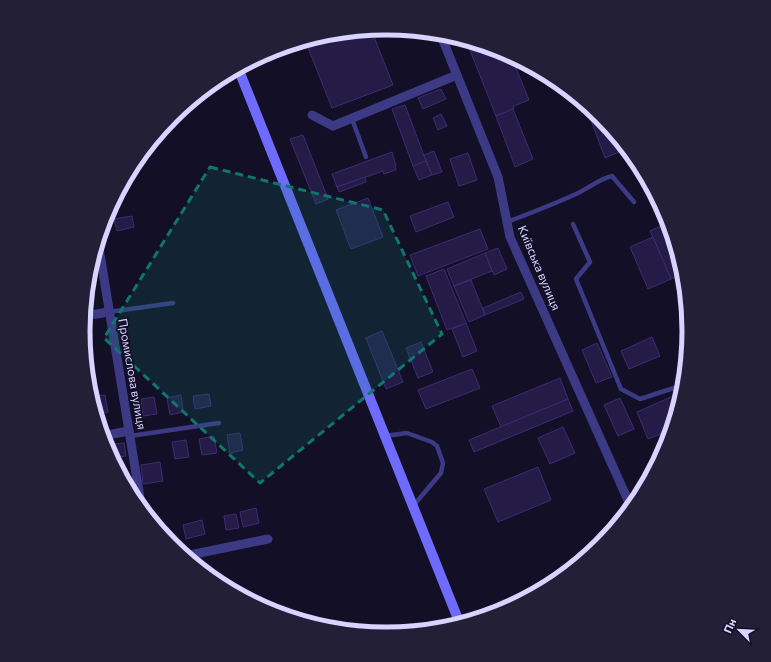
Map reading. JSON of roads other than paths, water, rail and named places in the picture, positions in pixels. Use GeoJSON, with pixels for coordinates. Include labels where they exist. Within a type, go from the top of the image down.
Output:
{"type":"FeatureCollection","features":[{"type":"Feature","properties":{"kind":"main road"},"geometry":{"type":"LineString","coordinates":[[240,74],[458,618]]}},
{"type":"Feature","properties":{"kind":"street","name":"Київська вулиця"},"geometry":{"type":"LineString","coordinates":[[443,41],[498,177],[510,237],[628,500]]}},
{"type":"Feature","properties":{"kind":"street"},"geometry":{"type":"LineString","coordinates":[[312,116],[333,126],[457,75]]}},
{"type":"Feature","properties":{"kind":"street","name":"Промислова вулиця"},"geometry":{"type":"LineString","coordinates":[[100,254],[140,496]]}},
{"type":"Feature","properties":{"kind":"street"},"geometry":{"type":"LineString","coordinates":[[90,315],[109,312]]}},
{"type":"Feature","properties":{"kind":"street"},"geometry":{"type":"LineString","coordinates":[[109,436],[130,434]]}},
{"type":"Feature","properties":{"kind":"street"},"geometry":{"type":"LineString","coordinates":[[191,555],[268,539]]}},
{"type":"Feature","properties":{"kind":"lane"},"geometry":{"type":"LineString","coordinates":[[352,119],[366,157]]}},
{"type":"Feature","properties":{"kind":"lane"},"geometry":{"type":"LineString","coordinates":[[507,222],[550,206],[589,188],[601,179],[612,176],[634,202]]}},
{"type":"Feature","properties":{"kind":"lane"},"geometry":{"type":"LineString","coordinates":[[573,224],[590,262],[576,279],[621,389],[640,399],[676,387]]}},
{"type":"Feature","properties":{"kind":"lane"},"geometry":{"type":"LineString","coordinates":[[109,312],[173,303]]}},
{"type":"Feature","properties":{"kind":"lane"},"geometry":{"type":"LineString","coordinates":[[130,434],[220,423]]}},
{"type":"Feature","properties":{"kind":"lane"},"geometry":{"type":"LineString","coordinates":[[385,436],[407,433],[432,442],[437,446],[443,462],[441,473],[413,506]]}}]}
